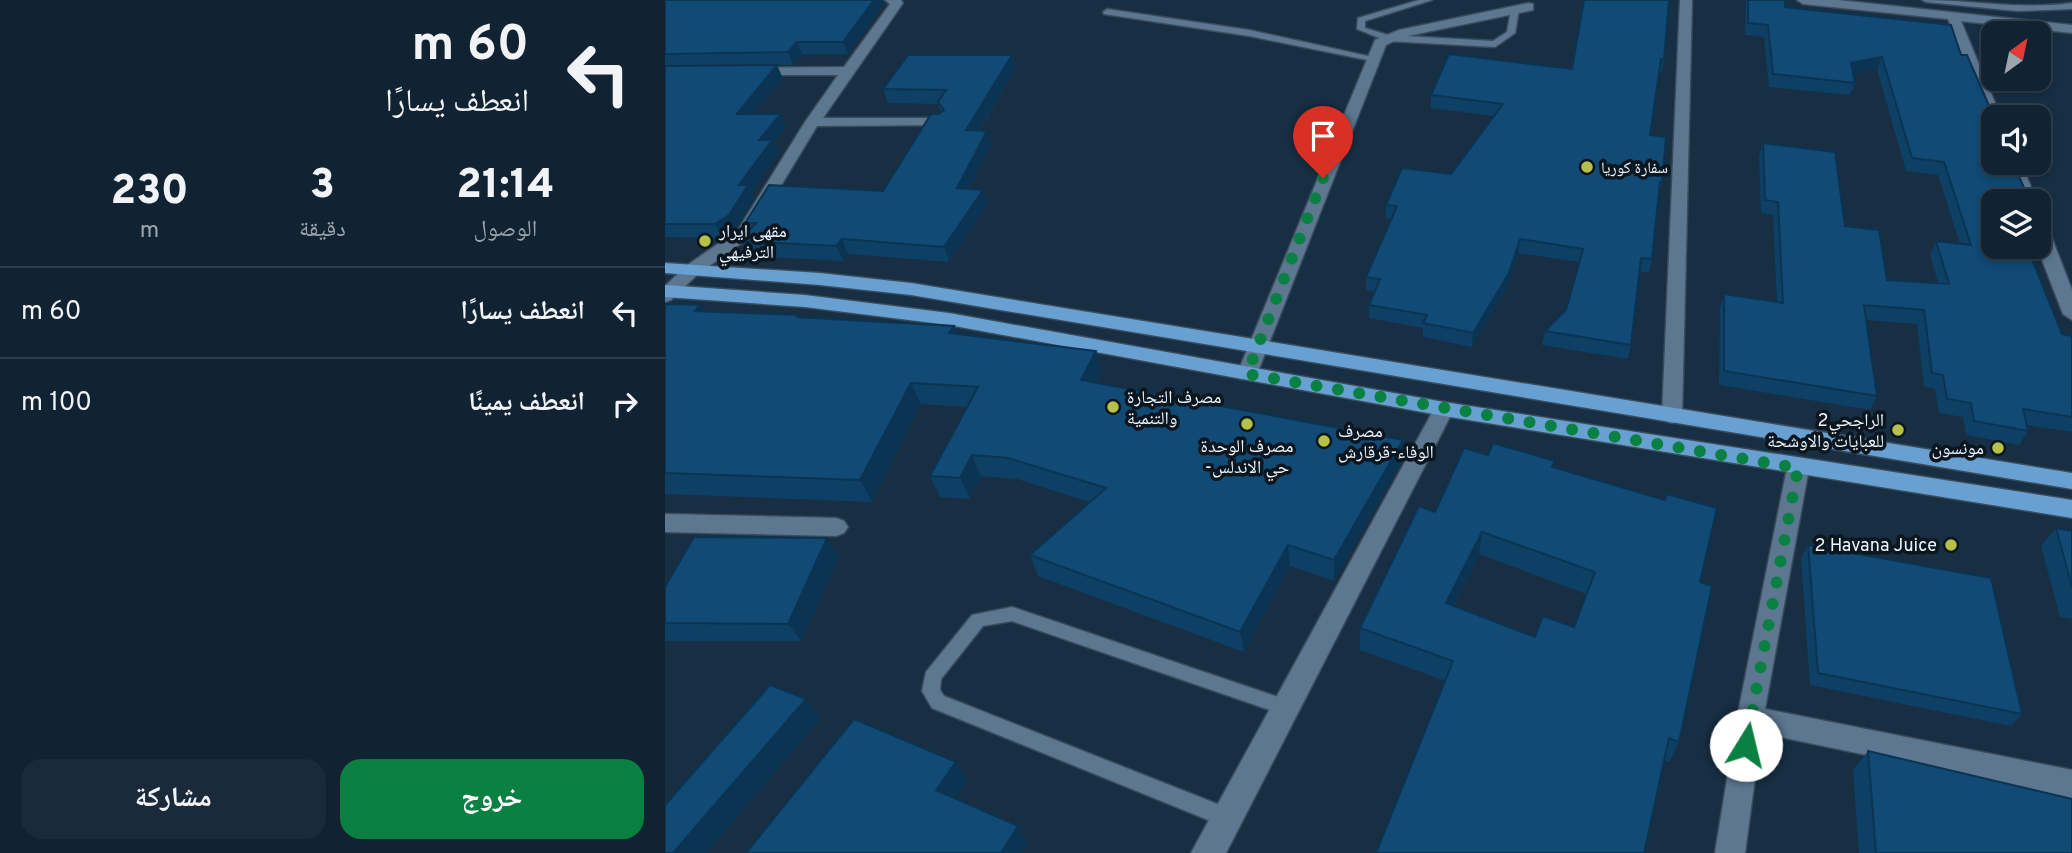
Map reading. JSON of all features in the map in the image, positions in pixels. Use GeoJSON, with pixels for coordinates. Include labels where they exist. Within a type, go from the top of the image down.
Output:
{"type":"FeatureCollection","features":[{"type":"Feature","properties":{"kind":"main road"},"geometry":{"type":"LineString","coordinates":[[665,268],[911,289],[2072,481]]}},
{"type":"Feature","properties":{"kind":"main road"},"geometry":{"type":"LineString","coordinates":[[666,293],[805,301],[902,313],[1444,409],[1798,468],[2072,509]]}},
{"type":"Feature","properties":{"kind":"street"},"geometry":{"type":"LineString","coordinates":[[666,293],[692,270],[744,233],[811,122],[897,3],[891,0]]}},
{"type":"Feature","properties":{"kind":"street"},"geometry":{"type":"LineString","coordinates":[[1672,415],[1686,0]]}},
{"type":"Feature","properties":{"kind":"street"},"geometry":{"type":"LineString","coordinates":[[1803,0],[1992,21]]}},
{"type":"Feature","properties":{"kind":"street"},"geometry":{"type":"LineString","coordinates":[[1247,374],[1255,347],[1371,58],[1380,43],[1387,38],[1522,8]]}},
{"type":"Feature","properties":{"kind":"street"},"geometry":{"type":"LineString","coordinates":[[1953,17],[1989,105]]}},
{"type":"Feature","properties":{"kind":"street"},"geometry":{"type":"LineString","coordinates":[[2051,27],[2072,29]]}},
{"type":"Feature","properties":{"kind":"street"},"geometry":{"type":"LineString","coordinates":[[743,71],[848,71]]}},
{"type":"Feature","properties":{"kind":"street"},"geometry":{"type":"LineString","coordinates":[[811,122],[939,122]]}},
{"type":"Feature","properties":{"kind":"street"},"geometry":{"type":"LineString","coordinates":[[2051,259],[2072,314]]}},
{"type":"Feature","properties":{"kind":"street"},"geometry":{"type":"LineString","coordinates":[[1206,853],[1214,845],[1444,409]]}},
{"type":"Feature","properties":{"kind":"street"},"geometry":{"type":"LineString","coordinates":[[1730,853],[1750,718],[1798,468]]}},
{"type":"Feature","properties":{"kind":"street"},"geometry":{"type":"LineString","coordinates":[[665,523],[836,527]]}},
{"type":"Feature","properties":{"kind":"street"},"geometry":{"type":"LineString","coordinates":[[1750,718],[2072,784]]}},
{"type":"Feature","properties":{"kind":"lane"},"geometry":{"type":"LineString","coordinates":[[1428,0],[1361,20],[1361,29],[1387,38],[1495,44],[1511,33],[1522,8]]}},
{"type":"Feature","properties":{"kind":"lane"},"geometry":{"type":"LineString","coordinates":[[1926,0],[2049,10],[2072,6]]}},
{"type":"Feature","properties":{"kind":"lane"},"geometry":{"type":"LineString","coordinates":[[2026,9],[2030,21]]}},
{"type":"Feature","properties":{"kind":"lane"},"geometry":{"type":"LineString","coordinates":[[1107,12],[1249,33],[1371,58]]}},
{"type":"Feature","properties":{"kind":"lane"},"geometry":{"type":"LineString","coordinates":[[1228,818],[938,702],[931,691],[932,677],[978,620],[1012,614],[1287,708]]}},
{"type":"Feature","properties":{"kind":"building"},"geometry":{"type":"Polygon","coordinates":[[[665,0],[874,0],[843,42],[797,42],[788,52],[665,54],[665,0]]]}},
{"type":"Feature","properties":{"kind":"building"},"geometry":{"type":"Polygon","coordinates":[[[1584,0],[1669,0],[1664,60],[1661,59],[1650,135],[1666,137],[1662,182],[1652,259],[1641,258],[1631,345],[1545,331],[1566,310],[1583,249],[1520,239],[1509,273],[1473,333],[1423,323],[1427,315],[1369,305],[1380,279],[1366,277],[1397,206],[1386,205],[1402,168],[1451,174],[1503,104],[1431,95],[1449,54],[1572,69],[1584,0]]]}},
{"type":"Feature","properties":{"kind":"building"},"geometry":{"type":"Polygon","coordinates":[[[1748,0],[1785,0],[1785,7],[1951,25],[1961,55],[1967,55],[1989,105],[1981,105],[1981,175],[2018,175],[2025,189],[1981,189],[1981,259],[2032,259],[2062,334],[2072,336],[2072,417],[2023,409],[2028,431],[1974,421],[1971,403],[1947,399],[1943,375],[1932,373],[1924,310],[1864,305],[1877,396],[1724,371],[1724,294],[1783,303],[1778,202],[1765,200],[1763,143],[1835,152],[1845,226],[1879,230],[1887,280],[1949,284],[1936,241],[1971,245],[1944,162],[1912,158],[1882,57],[1851,63],[1855,83],[1773,74],[1768,25],[1748,23],[1748,0]]]}},
{"type":"Feature","properties":{"kind":"building"},"geometry":{"type":"Polygon","coordinates":[[[908,55],[1012,55],[966,130],[987,131],[957,188],[983,190],[944,247],[842,239],[836,246],[740,241],[756,223],[745,223],[769,185],[883,191],[931,114],[939,114],[944,110],[938,102],[946,90],[883,89],[908,55]]]}},
{"type":"Feature","properties":{"kind":"building"},"geometry":{"type":"Polygon","coordinates":[[[777,65],[737,114],[781,114],[759,140],[772,140],[739,185],[748,185],[729,215],[715,224],[665,224],[665,66],[777,65]]]}},
{"type":"Feature","properties":{"kind":"building"},"geometry":{"type":"Polygon","coordinates":[[[665,304],[700,305],[695,311],[954,326],[949,333],[1096,351],[1081,380],[1403,440],[1334,560],[1288,545],[1240,632],[1030,555],[1106,488],[1008,458],[972,455],[960,478],[930,476],[978,387],[911,383],[860,480],[665,473],[665,304]]]}},
{"type":"Feature","properties":{"kind":"building"},"geometry":{"type":"Polygon","coordinates":[[[1493,443],[1555,461],[1552,467],[1665,500],[1667,494],[1717,508],[1700,582],[1712,586],[1679,742],[1669,738],[1644,853],[1376,853],[1453,661],[1360,628],[1419,506],[1435,512],[1464,448],[1488,455],[1493,443]],[[1482,532],[1446,603],[1535,637],[1543,616],[1574,627],[1595,572],[1482,532]]]}},
{"type":"Feature","properties":{"kind":"building"},"geometry":{"type":"Polygon","coordinates":[[[2056,528],[2072,531],[2072,587],[2056,528]]]}},
{"type":"Feature","properties":{"kind":"building"},"geometry":{"type":"Polygon","coordinates":[[[694,537],[827,538],[788,624],[665,623],[665,587],[694,537]]]}},
{"type":"Feature","properties":{"kind":"building"},"geometry":{"type":"Polygon","coordinates":[[[1808,545],[1991,578],[2022,714],[1818,673],[1808,545]]]}},
{"type":"Feature","properties":{"kind":"building"},"geometry":{"type":"Polygon","coordinates":[[[770,685],[806,699],[673,853],[665,853],[665,805],[770,685]]]}},
{"type":"Feature","properties":{"kind":"building"},"geometry":{"type":"Polygon","coordinates":[[[854,719],[956,762],[936,790],[1018,826],[1001,853],[746,853],[854,719]]]}},
{"type":"Feature","properties":{"kind":"building"},"geometry":{"type":"Polygon","coordinates":[[[1868,751],[2072,799],[2072,853],[1876,853],[1868,751]]]}},
{"type":"Feature","properties":{"kind":"place","name":"سفارة كوريا"},"geometry":{"type":"Point","coordinates":[1587,167]}},
{"type":"Feature","properties":{"kind":"place","name":"مقهى ايرار الترفيهي"},"geometry":{"type":"Point","coordinates":[705,241]}},
{"type":"Feature","properties":{"kind":"place","name":"مصرف التجارة والتنمية"},"geometry":{"type":"Point","coordinates":[1113,407]}},
{"type":"Feature","properties":{"kind":"place","name":"مصرف الوحدة -حي الاندلس"},"geometry":{"type":"Point","coordinates":[1247,424]}},
{"type":"Feature","properties":{"kind":"place","name":"الراجحي2 للعبايات والاوشحة"},"geometry":{"type":"Point","coordinates":[1898,430]}},
{"type":"Feature","properties":{"kind":"place","name":"مصرف الوفاء-قرقارش"},"geometry":{"type":"Point","coordinates":[1324,441]}},
{"type":"Feature","properties":{"kind":"place","name":"مونسون"},"geometry":{"type":"Point","coordinates":[1998,448]}},
{"type":"Feature","properties":{"kind":"place","name":"2 Havana Juice"},"geometry":{"type":"Point","coordinates":[1951,545]}},
{"type":"Feature","properties":{"kind":"route"},"geometry":{"type":"LineString","coordinates":[[1323,178],[1255,347],[1247,374],[1798,468],[1746,745]]}}]}
